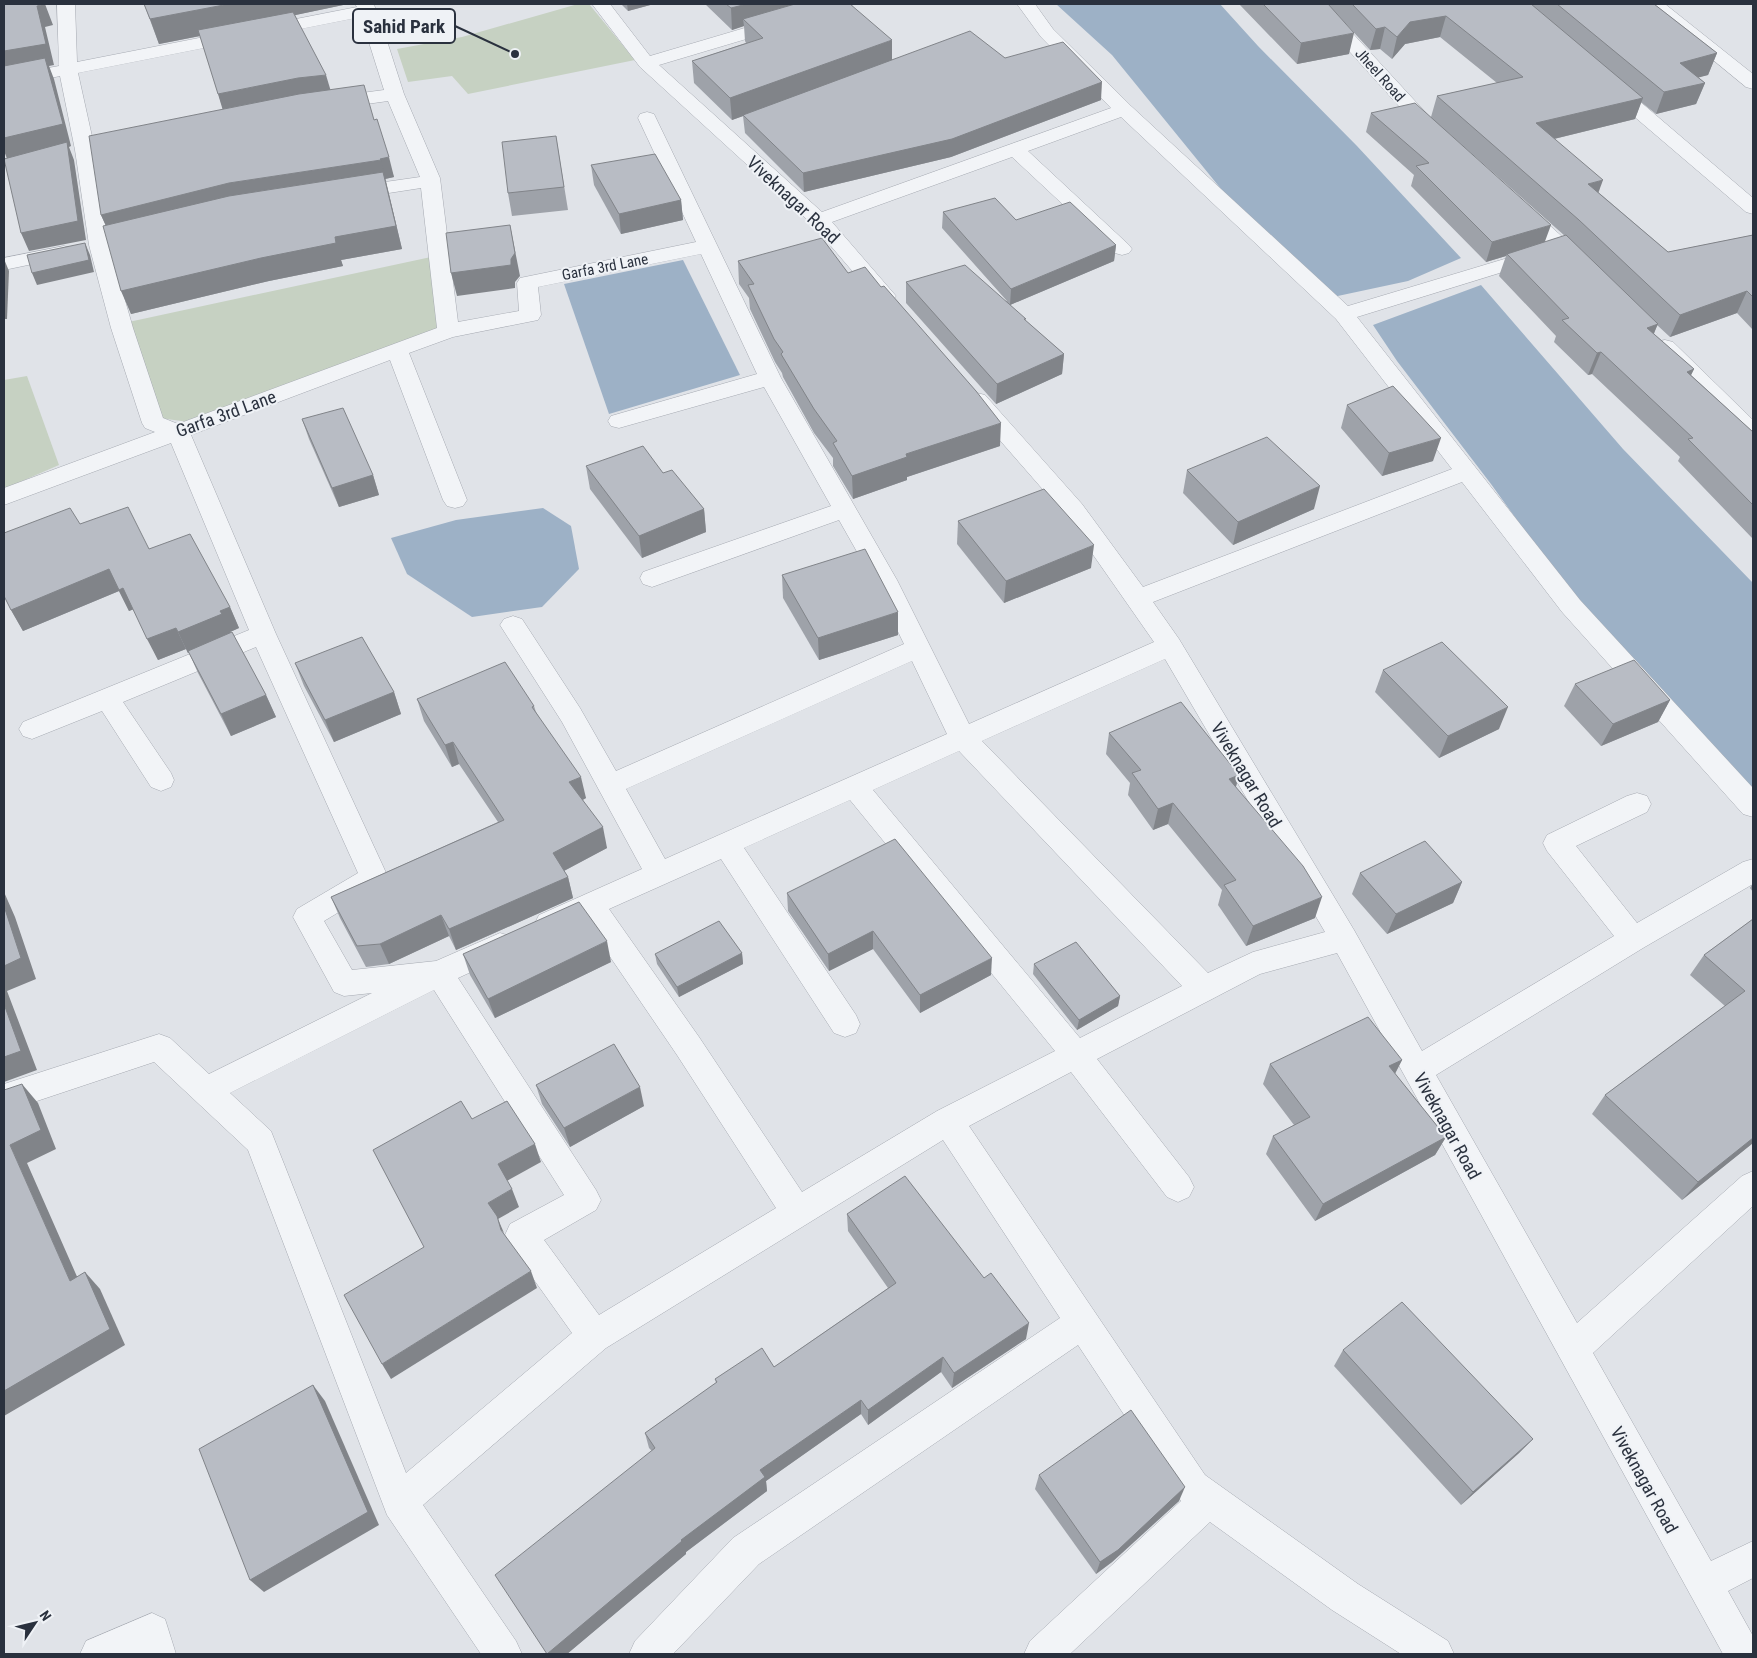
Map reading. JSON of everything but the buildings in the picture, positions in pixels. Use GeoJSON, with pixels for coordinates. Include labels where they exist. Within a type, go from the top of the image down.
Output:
{"type":"FeatureCollection","features":[{"type":"Feature","properties":{"kind":"street"},"geometry":{"type":"LineString","coordinates":[[66,4],[68,69],[108,243],[122,328],[153,423],[178,432],[263,634],[374,876],[307,917],[344,983],[439,973]]}},
{"type":"Feature","properties":{"kind":"street","name":"Viveknagar Road"},"geometry":{"type":"LineString","coordinates":[[601,4],[646,63],[730,130],[819,220],[900,313]]}},
{"type":"Feature","properties":{"kind":"street"},"geometry":{"type":"LineString","coordinates":[[646,63],[800,15],[844,4]]}},
{"type":"Feature","properties":{"kind":"street"},"geometry":{"type":"LineString","coordinates":[[1026,4],[1047,34],[1124,110],[1344,314],[1571,606],[1753,806]]}},
{"type":"Feature","properties":{"kind":"street","name":"Jheel Road"},"geometry":{"type":"LineString","coordinates":[[1312,4],[1327,16],[1426,125],[1447,144]]}},
{"type":"Feature","properties":{"kind":"street"},"geometry":{"type":"LineString","coordinates":[[1654,4],[1753,83]]}},
{"type":"Feature","properties":{"kind":"street"},"geometry":{"type":"LineString","coordinates":[[4,82],[366,7],[396,94],[430,178],[448,331]]}},
{"type":"Feature","properties":{"kind":"street"},"geometry":{"type":"LineString","coordinates":[[1597,76],[1753,208]]}},
{"type":"Feature","properties":{"kind":"street"},"geometry":{"type":"LineString","coordinates":[[313,105],[396,94]]}},
{"type":"Feature","properties":{"kind":"street"},"geometry":{"type":"LineString","coordinates":[[819,220],[1124,110]]}},
{"type":"Feature","properties":{"kind":"street"},"geometry":{"type":"LineString","coordinates":[[647,118],[770,378],[885,580],[962,737],[1204,989]]}},
{"type":"Feature","properties":{"kind":"street"},"geometry":{"type":"LineString","coordinates":[[1014,149],[1122,249]]}},
{"type":"Feature","properties":{"kind":"street"},"geometry":{"type":"LineString","coordinates":[[333,196],[429,181]]}},
{"type":"Feature","properties":{"kind":"street"},"geometry":{"type":"LineString","coordinates":[[1505,196],[1591,274]]}},
{"type":"Feature","properties":{"kind":"street"},"geometry":{"type":"LineString","coordinates":[[4,264],[108,243]]}},
{"type":"Feature","properties":{"kind":"street","name":"Garfa 3rd Lane"},"geometry":{"type":"LineString","coordinates":[[4,497],[448,331],[530,315],[527,283],[708,246]]}},
{"type":"Feature","properties":{"kind":"street"},"geometry":{"type":"LineString","coordinates":[[1344,314],[1562,247]]}},
{"type":"Feature","properties":{"kind":"street"},"geometry":{"type":"LineString","coordinates":[[1654,336],[1753,433]]}},
{"type":"Feature","properties":{"kind":"street"},"geometry":{"type":"LineString","coordinates":[[397,350],[455,500]]}},
{"type":"Feature","properties":{"kind":"street"},"geometry":{"type":"LineString","coordinates":[[619,421],[770,378]]}},
{"type":"Feature","properties":{"kind":"street","name":"Viveknagar Road"},"geometry":{"type":"LineString","coordinates":[[958,378],[1074,510],[1138,598],[1170,646],[1344,939],[1743,1654]]}},
{"type":"Feature","properties":{"kind":"street"},"geometry":{"type":"LineString","coordinates":[[1138,598],[1466,472]]}},
{"type":"Feature","properties":{"kind":"street"},"geometry":{"type":"LineString","coordinates":[[652,578],[846,509]]}},
{"type":"Feature","properties":{"kind":"street"},"geometry":{"type":"LineString","coordinates":[[513,625],[571,715],[659,873]]}},
{"type":"Feature","properties":{"kind":"street"},"geometry":{"type":"LineString","coordinates":[[32,729],[263,634]]}},
{"type":"Feature","properties":{"kind":"street"},"geometry":{"type":"LineString","coordinates":[[206,1090],[439,973],[962,737],[1170,646]]}},
{"type":"Feature","properties":{"kind":"street"},"geometry":{"type":"LineString","coordinates":[[610,785],[918,648]]}},
{"type":"Feature","properties":{"kind":"street"},"geometry":{"type":"LineString","coordinates":[[107,698],[161,780]]}},
{"type":"Feature","properties":{"kind":"street"},"geometry":{"type":"LineString","coordinates":[[854,786],[1076,1055],[1178,1187]]}},
{"type":"Feature","properties":{"kind":"street"},"geometry":{"type":"LineString","coordinates":[[1633,938],[1557,843],[1637,804]]}},
{"type":"Feature","properties":{"kind":"street"},"geometry":{"type":"LineString","coordinates":[[726,844],[845,1024]]}},
{"type":"Feature","properties":{"kind":"street"},"geometry":{"type":"LineString","coordinates":[[1416,1070],[1633,938],[1753,870]]}},
{"type":"Feature","properties":{"kind":"street"},"geometry":{"type":"LineString","coordinates":[[591,905],[688,1046],[797,1213]]}},
{"type":"Feature","properties":{"kind":"street"},"geometry":{"type":"LineString","coordinates":[[400,1502],[594,1336],[948,1121],[1253,964],[1344,939]]}},
{"type":"Feature","properties":{"kind":"street"},"geometry":{"type":"LineString","coordinates":[[439,973],[585,1200],[521,1236],[594,1336]]}},
{"type":"Feature","properties":{"kind":"street"},"geometry":{"type":"LineString","coordinates":[[4,1098],[159,1046],[260,1141],[400,1502],[503,1654]]}},
{"type":"Feature","properties":{"kind":"street"},"geometry":{"type":"LineString","coordinates":[[948,1121],[1192,1488],[1345,1597],[1435,1654]]}},
{"type":"Feature","properties":{"kind":"street"},"geometry":{"type":"LineString","coordinates":[[1572,1350],[1753,1186]]}},
{"type":"Feature","properties":{"kind":"street"},"geometry":{"type":"LineString","coordinates":[[648,1654],[746,1551],[1082,1323]]}},
{"type":"Feature","properties":{"kind":"street"},"geometry":{"type":"LineString","coordinates":[[1043,1654],[1208,1500]]}},
{"type":"Feature","properties":{"kind":"street"},"geometry":{"type":"LineString","coordinates":[[1703,1585],[1753,1559]]}},
{"type":"Feature","properties":{"kind":"street"},"geometry":{"type":"LineString","coordinates":[[99,1654],[152,1632],[157,1654]]}},
{"type":"Feature","properties":{"kind":"green space"},"geometry":{"type":"Polygon","coordinates":[[[578,4],[589,4],[635,60],[468,94],[452,76],[408,82],[397,49],[462,37],[578,4]]]}},
{"type":"Feature","properties":{"kind":"green space"},"geometry":{"type":"Polygon","coordinates":[[[431,257],[441,327],[189,422],[159,418],[124,323],[431,257]]]}},
{"type":"Feature","properties":{"kind":"green space"},"geometry":{"type":"Polygon","coordinates":[[[27,376],[59,465],[4,489],[4,380],[27,376]]]}},
{"type":"Feature","properties":{"kind":"water"},"geometry":{"type":"Polygon","coordinates":[[[1056,4],[1220,4],[1258,46],[1357,146],[1461,258],[1408,281],[1333,297],[1252,227],[1112,55],[1056,4]]]}},
{"type":"Feature","properties":{"kind":"water"},"geometry":{"type":"Polygon","coordinates":[[[683,260],[740,375],[609,414],[564,284],[683,260]]]}},
{"type":"Feature","properties":{"kind":"water"},"geometry":{"type":"Polygon","coordinates":[[[1481,285],[1623,449],[1753,583],[1753,791],[1579,606],[1491,484],[1397,361],[1373,325],[1481,285]]]}},
{"type":"Feature","properties":{"kind":"water"},"geometry":{"type":"Polygon","coordinates":[[[543,508],[571,526],[579,569],[542,607],[472,617],[407,574],[391,538],[456,520],[543,508]]]}},
{"type":"Feature","properties":{"kind":"place","name":"Sahid Park"},"geometry":{"type":"Point","coordinates":[515,54]}}]}
